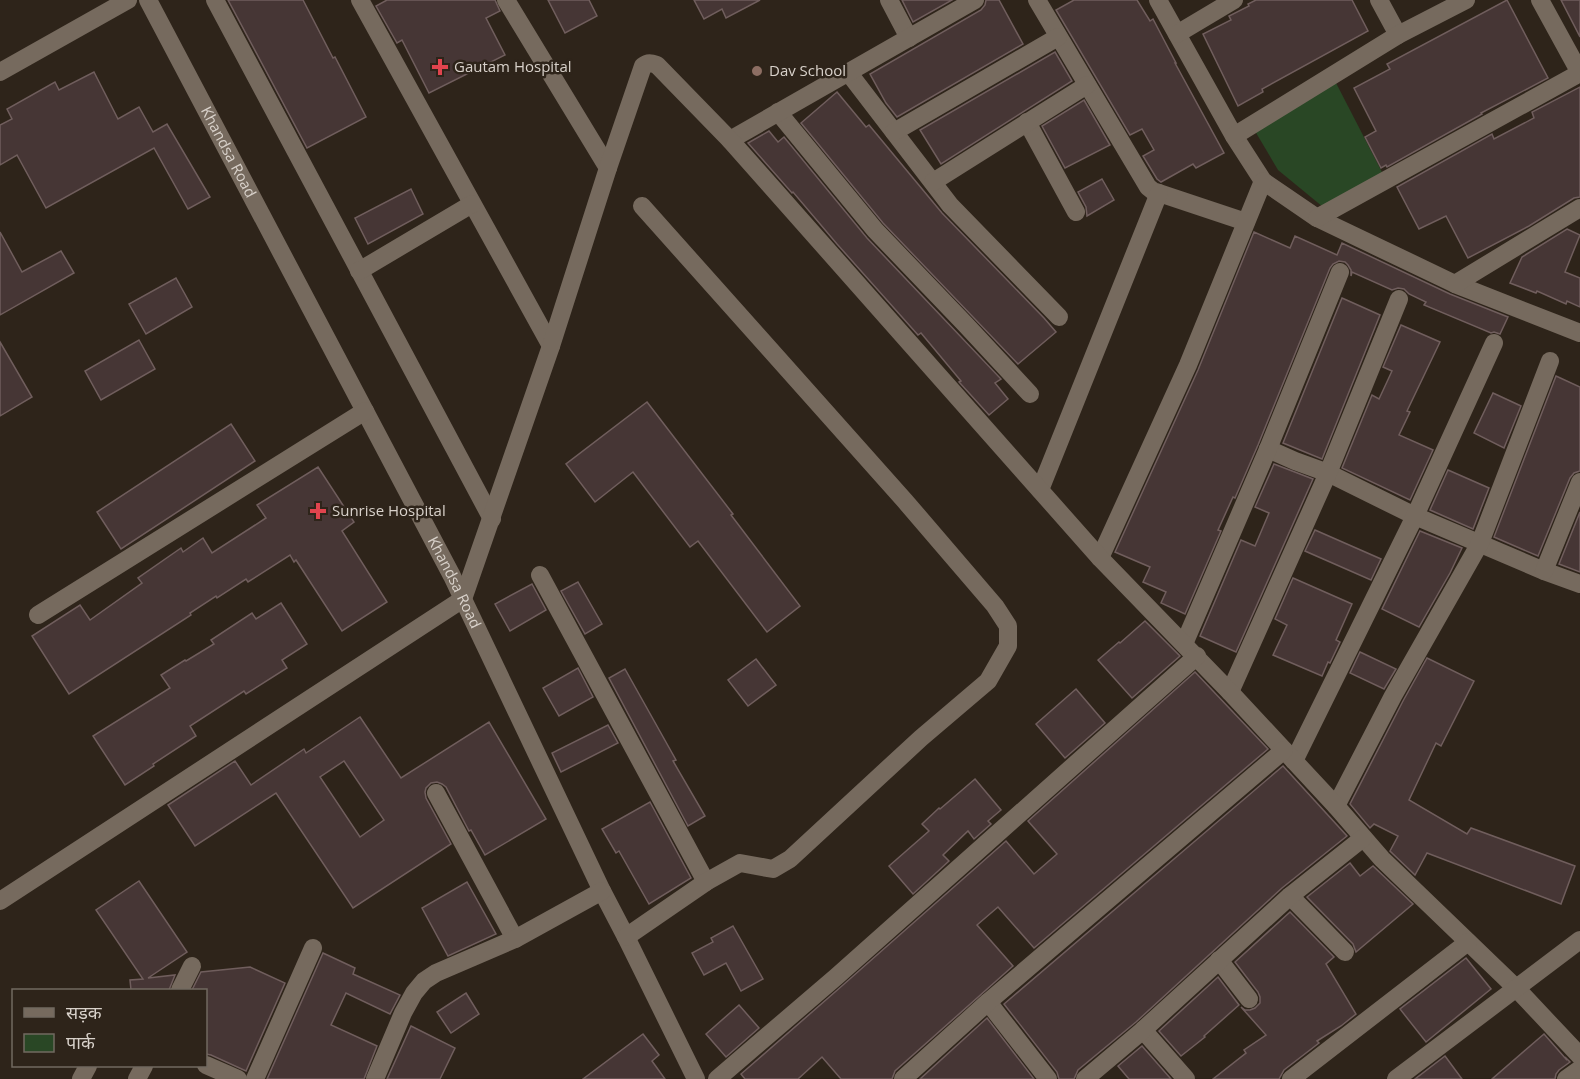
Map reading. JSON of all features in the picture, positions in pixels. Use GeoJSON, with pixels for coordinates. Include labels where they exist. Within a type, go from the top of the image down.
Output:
{"type":"FeatureCollection","features":[{"type":"Feature","properties":{"kind":"street"},"geometry":{"type":"LineString","coordinates":[[0,72],[128,0]]}},
{"type":"Feature","properties":{"kind":"street","name":"Khandsa Road"},"geometry":{"type":"LineString","coordinates":[[148,0],[463,599],[602,891],[696,1079]]}},
{"type":"Feature","properties":{"kind":"street"},"geometry":{"type":"LineString","coordinates":[[215,0],[492,519]]}},
{"type":"Feature","properties":{"kind":"street"},"geometry":{"type":"LineString","coordinates":[[360,0],[551,346]]}},
{"type":"Feature","properties":{"kind":"street"},"geometry":{"type":"LineString","coordinates":[[506,0],[608,168]]}},
{"type":"Feature","properties":{"kind":"street"},"geometry":{"type":"LineString","coordinates":[[889,0],[909,38]]}},
{"type":"Feature","properties":{"kind":"street"},"geometry":{"type":"LineString","coordinates":[[729,140],[975,0]]}},
{"type":"Feature","properties":{"kind":"street"},"geometry":{"type":"LineString","coordinates":[[1037,0],[1148,187],[1153,191],[1246,222]]}},
{"type":"Feature","properties":{"kind":"street"},"geometry":{"type":"LineString","coordinates":[[1158,0],[1234,136],[1263,181],[1317,218],[1455,284],[1580,333]]}},
{"type":"Feature","properties":{"kind":"street"},"geometry":{"type":"LineString","coordinates":[[1177,34],[1234,0]]}},
{"type":"Feature","properties":{"kind":"street"},"geometry":{"type":"LineString","coordinates":[[1379,0],[1398,35]]}},
{"type":"Feature","properties":{"kind":"street"},"geometry":{"type":"LineString","coordinates":[[1234,136],[1398,35],[1466,0]]}},
{"type":"Feature","properties":{"kind":"street"},"geometry":{"type":"LineString","coordinates":[[1317,218],[1580,73],[1540,0]]}},
{"type":"Feature","properties":{"kind":"street"},"geometry":{"type":"LineString","coordinates":[[894,132],[1059,37]]}},
{"type":"Feature","properties":{"kind":"street"},"geometry":{"type":"LineString","coordinates":[[0,901],[463,599],[551,346],[643,66],[647,63],[657,65],[729,140],[1100,558],[1230,692],[1363,838],[1516,988],[1580,1056]]}},
{"type":"Feature","properties":{"kind":"street"},"geometry":{"type":"LineString","coordinates":[[848,72],[950,205],[1059,317]]}},
{"type":"Feature","properties":{"kind":"street"},"geometry":{"type":"LineString","coordinates":[[933,182],[1087,85]]}},
{"type":"Feature","properties":{"kind":"street"},"geometry":{"type":"LineString","coordinates":[[778,112],[874,230],[1030,394]]}},
{"type":"Feature","properties":{"kind":"street"},"geometry":{"type":"LineString","coordinates":[[1027,122],[1076,212]]}},
{"type":"Feature","properties":{"kind":"street"},"geometry":{"type":"LineString","coordinates":[[1100,558],[1188,365],[1263,181]]}},
{"type":"Feature","properties":{"kind":"street"},"geometry":{"type":"LineString","coordinates":[[1040,490],[1159,193]]}},
{"type":"Feature","properties":{"kind":"street"},"geometry":{"type":"LineString","coordinates":[[359,271],[472,204]]}},
{"type":"Feature","properties":{"kind":"street"},"geometry":{"type":"LineString","coordinates":[[627,937],[706,882],[740,862],[773,869],[790,859],[921,738],[988,681],[1008,646],[1008,626],[994,606],[912,510],[642,206]]}},
{"type":"Feature","properties":{"kind":"street"},"geometry":{"type":"LineString","coordinates":[[1455,284],[1577,212]]}},
{"type":"Feature","properties":{"kind":"street"},"geometry":{"type":"LineString","coordinates":[[717,1079],[836,977],[1190,650],[1340,272]]}},
{"type":"Feature","properties":{"kind":"street"},"geometry":{"type":"LineString","coordinates":[[1230,692],[1328,473],[1399,299]]}},
{"type":"Feature","properties":{"kind":"street"},"geometry":{"type":"LineString","coordinates":[[903,1079],[988,1002],[1289,756],[1415,516],[1494,343]]}},
{"type":"Feature","properties":{"kind":"street"},"geometry":{"type":"LineString","coordinates":[[1336,806],[1393,696],[1480,543],[1550,362]]}},
{"type":"Feature","properties":{"kind":"street"},"geometry":{"type":"LineString","coordinates":[[38,615],[365,411]]}},
{"type":"Feature","properties":{"kind":"street"},"geometry":{"type":"LineString","coordinates":[[1268,449],[1328,473],[1415,516],[1580,584]]}},
{"type":"Feature","properties":{"kind":"street"},"geometry":{"type":"LineString","coordinates":[[1544,571],[1580,482]]}},
{"type":"Feature","properties":{"kind":"street"},"geometry":{"type":"LineString","coordinates":[[540,575],[706,882]]}},
{"type":"Feature","properties":{"kind":"street"},"geometry":{"type":"LineString","coordinates":[[436,793],[515,939]]}},
{"type":"Feature","properties":{"kind":"street"},"geometry":{"type":"LineString","coordinates":[[1085,1079],[1143,1030],[1290,896],[1363,838]]}},
{"type":"Feature","properties":{"kind":"street"},"geometry":{"type":"LineString","coordinates":[[375,1079],[403,1013],[424,981],[436,973],[515,939],[602,891]]}},
{"type":"Feature","properties":{"kind":"street"},"geometry":{"type":"LineString","coordinates":[[1290,896],[1345,952]]}},
{"type":"Feature","properties":{"kind":"street"},"geometry":{"type":"LineString","coordinates":[[1396,1079],[1580,939]]}},
{"type":"Feature","properties":{"kind":"street"},"geometry":{"type":"LineString","coordinates":[[1291,1079],[1468,942]]}},
{"type":"Feature","properties":{"kind":"street"},"geometry":{"type":"LineString","coordinates":[[255,1079],[314,948]]}},
{"type":"Feature","properties":{"kind":"street"},"geometry":{"type":"LineString","coordinates":[[1219,960],[1249,999]]}},
{"type":"Feature","properties":{"kind":"street"},"geometry":{"type":"LineString","coordinates":[[180,989],[192,966]]}},
{"type":"Feature","properties":{"kind":"street"},"geometry":{"type":"LineString","coordinates":[[988,1002],[1048,1079]]}},
{"type":"Feature","properties":{"kind":"street"},"geometry":{"type":"LineString","coordinates":[[1143,1030],[1186,1079]]}},
{"type":"Feature","properties":{"kind":"street"},"geometry":{"type":"LineString","coordinates":[[207,1065],[238,1079]]}},
{"type":"Feature","properties":{"kind":"street"},"geometry":{"type":"LineString","coordinates":[[1566,1079],[1580,1069]]}},
{"type":"Feature","properties":{"kind":"green space"},"geometry":{"type":"Polygon","coordinates":[[[1335,81],[1383,174],[1323,207],[1278,170],[1252,126],[1335,81]]]}},
{"type":"Feature","properties":{"kind":"building"},"geometry":{"type":"Polygon","coordinates":[[[228,0],[303,0],[366,117],[307,148],[228,0]]]}},
{"type":"Feature","properties":{"kind":"building"},"geometry":{"type":"Polygon","coordinates":[[[387,0],[495,0],[500,11],[486,18],[505,55],[429,93],[402,40],[397,43],[376,6],[387,0]]]}},
{"type":"Feature","properties":{"kind":"building"},"geometry":{"type":"Polygon","coordinates":[[[548,0],[589,0],[597,16],[565,33],[548,0]]]}},
{"type":"Feature","properties":{"kind":"building"},"geometry":{"type":"Polygon","coordinates":[[[694,0],[760,0],[726,18],[722,9],[704,19],[694,0]]]}},
{"type":"Feature","properties":{"kind":"building"},"geometry":{"type":"Polygon","coordinates":[[[902,0],[952,0],[913,22],[902,0]]]}},
{"type":"Feature","properties":{"kind":"building"},"geometry":{"type":"Polygon","coordinates":[[[986,0],[999,0],[1023,44],[897,117],[886,103],[870,74],[981,10],[986,0]]]}},
{"type":"Feature","properties":{"kind":"building"},"geometry":{"type":"Polygon","coordinates":[[[1074,0],[1137,0],[1150,21],[1153,19],[1224,153],[1196,168],[1193,164],[1161,182],[1157,179],[1143,156],[1154,150],[1142,129],[1130,135],[1056,10],[1074,0]]]}},
{"type":"Feature","properties":{"kind":"building"},"geometry":{"type":"Polygon","coordinates":[[[1256,0],[1352,0],[1368,31],[1262,89],[1263,92],[1238,106],[1203,34],[1231,20],[1229,16],[1256,0]]]}},
{"type":"Feature","properties":{"kind":"building"},"geometry":{"type":"Polygon","coordinates":[[[1507,0],[1548,78],[1387,167],[1386,165],[1381,168],[1365,137],[1376,131],[1354,88],[1390,69],[1387,64],[1507,0]]]}},
{"type":"Feature","properties":{"kind":"building"},"geometry":{"type":"Polygon","coordinates":[[[1561,0],[1580,0],[1580,37],[1561,0]]]}},
{"type":"Feature","properties":{"kind":"building"},"geometry":{"type":"Polygon","coordinates":[[[1055,52],[1072,81],[941,164],[920,130],[1055,52]]]}},
{"type":"Feature","properties":{"kind":"building"},"geometry":{"type":"Polygon","coordinates":[[[94,72],[118,119],[139,107],[153,132],[167,124],[210,197],[188,209],[154,148],[46,208],[17,155],[0,165],[0,125],[12,119],[7,109],[55,82],[59,90],[94,72]]]}},
{"type":"Feature","properties":{"kind":"building"},"geometry":{"type":"Polygon","coordinates":[[[1580,87],[1580,197],[1574,198],[1529,226],[1468,258],[1446,216],[1419,229],[1397,187],[1492,134],[1494,139],[1534,118],[1532,112],[1580,87]]]}},
{"type":"Feature","properties":{"kind":"building"},"geometry":{"type":"Polygon","coordinates":[[[837,92],[866,127],[869,125],[942,213],[1056,332],[1018,364],[883,223],[801,123],[837,92]]]}},
{"type":"Feature","properties":{"kind":"building"},"geometry":{"type":"Polygon","coordinates":[[[1084,100],[1110,145],[1065,168],[1042,126],[1084,100]]]}},
{"type":"Feature","properties":{"kind":"building"},"geometry":{"type":"Polygon","coordinates":[[[769,131],[778,142],[784,137],[867,238],[1001,379],[995,383],[1008,399],[989,415],[959,382],[961,381],[921,333],[918,335],[748,143],[769,131]]]}},
{"type":"Feature","properties":{"kind":"building"},"geometry":{"type":"Polygon","coordinates":[[[1102,179],[1114,200],[1087,216],[1086,207],[1078,192],[1102,179]]]}},
{"type":"Feature","properties":{"kind":"building"},"geometry":{"type":"Polygon","coordinates":[[[411,189],[423,214],[368,244],[355,218],[411,189]]]}},
{"type":"Feature","properties":{"kind":"building"},"geometry":{"type":"Polygon","coordinates":[[[1567,229],[1580,235],[1565,272],[1580,278],[1580,307],[1510,283],[1522,257],[1567,229]]]}},
{"type":"Feature","properties":{"kind":"building"},"geometry":{"type":"Polygon","coordinates":[[[0,232],[22,272],[61,251],[74,273],[0,315],[0,232]]]}},
{"type":"Feature","properties":{"kind":"building"},"geometry":{"type":"Polygon","coordinates":[[[1254,232],[1290,248],[1295,236],[1337,255],[1342,243],[1450,294],[1508,317],[1500,334],[1491,333],[1424,305],[1426,302],[1404,289],[1392,290],[1352,272],[1351,276],[1351,270],[1345,262],[1339,261],[1333,264],[1258,445],[1218,530],[1221,531],[1185,614],[1161,603],[1166,592],[1143,582],[1150,567],[1115,552],[1198,370],[1254,232]]]}},
{"type":"Feature","properties":{"kind":"building"},"geometry":{"type":"Polygon","coordinates":[[[176,278],[192,307],[146,334],[129,304],[176,278]]]}},
{"type":"Feature","properties":{"kind":"building"},"geometry":{"type":"Polygon","coordinates":[[[1342,298],[1380,315],[1322,459],[1283,443],[1342,298]]]}},
{"type":"Feature","properties":{"kind":"building"},"geometry":{"type":"Polygon","coordinates":[[[1401,325],[1440,342],[1407,411],[1410,412],[1399,435],[1433,450],[1410,500],[1342,468],[1372,395],[1379,399],[1392,371],[1383,367],[1401,325]]]}},
{"type":"Feature","properties":{"kind":"building"},"geometry":{"type":"Polygon","coordinates":[[[139,340],[155,369],[101,400],[85,371],[139,340]]]}},
{"type":"Feature","properties":{"kind":"building"},"geometry":{"type":"Polygon","coordinates":[[[0,342],[32,397],[0,416],[0,342]]]}},
{"type":"Feature","properties":{"kind":"building"},"geometry":{"type":"Polygon","coordinates":[[[1556,376],[1580,387],[1580,471],[1574,473],[1570,478],[1538,556],[1494,537],[1556,376]]]}},
{"type":"Feature","properties":{"kind":"building"},"geometry":{"type":"Polygon","coordinates":[[[1493,393],[1521,406],[1504,448],[1474,433],[1493,393]]]}},
{"type":"Feature","properties":{"kind":"building"},"geometry":{"type":"Polygon","coordinates":[[[647,402],[800,606],[767,632],[698,541],[690,547],[633,472],[595,502],[566,464],[647,402]]]}},
{"type":"Feature","properties":{"kind":"building"},"geometry":{"type":"Polygon","coordinates":[[[231,424],[255,461],[121,549],[97,512],[231,424]]]}},
{"type":"Feature","properties":{"kind":"building"},"geometry":{"type":"Polygon","coordinates":[[[1274,464],[1313,479],[1236,652],[1200,636],[1241,540],[1255,546],[1269,513],[1255,507],[1274,464]]]}},
{"type":"Feature","properties":{"kind":"building"},"geometry":{"type":"Polygon","coordinates":[[[318,467],[354,522],[342,531],[387,602],[342,631],[296,560],[294,562],[290,555],[248,582],[246,579],[217,598],[216,596],[190,613],[191,615],[69,694],[32,636],[80,605],[90,620],[142,583],[138,578],[181,548],[183,552],[203,538],[212,553],[266,518],[257,505],[318,467]]]}},
{"type":"Feature","properties":{"kind":"building"},"geometry":{"type":"Polygon","coordinates":[[[1448,470],[1489,488],[1473,529],[1430,510],[1448,470]]]}},
{"type":"Feature","properties":{"kind":"building"},"geometry":{"type":"Polygon","coordinates":[[[1580,512],[1580,572],[1559,564],[1580,512]]]}},
{"type":"Feature","properties":{"kind":"building"},"geometry":{"type":"Polygon","coordinates":[[[1315,530],[1381,559],[1371,580],[1305,551],[1315,530]]]}},
{"type":"Feature","properties":{"kind":"building"},"geometry":{"type":"Polygon","coordinates":[[[1420,531],[1462,548],[1419,627],[1382,609],[1420,531]]]}},
{"type":"Feature","properties":{"kind":"building"},"geometry":{"type":"Polygon","coordinates":[[[1293,578],[1352,604],[1336,640],[1340,642],[1322,676],[1273,655],[1287,625],[1275,619],[1293,578]]]}},
{"type":"Feature","properties":{"kind":"building"},"geometry":{"type":"Polygon","coordinates":[[[578,582],[602,624],[585,634],[561,591],[578,582]]]}},
{"type":"Feature","properties":{"kind":"building"},"geometry":{"type":"Polygon","coordinates":[[[532,584],[546,610],[510,631],[495,604],[532,584]]]}},
{"type":"Feature","properties":{"kind":"building"},"geometry":{"type":"Polygon","coordinates":[[[281,603],[307,644],[282,660],[287,668],[246,694],[244,691],[190,726],[196,736],[125,785],[93,736],[170,688],[161,675],[214,644],[211,640],[252,613],[256,619],[281,603]]]}},
{"type":"Feature","properties":{"kind":"building"},"geometry":{"type":"Polygon","coordinates":[[[1145,621],[1180,656],[1132,698],[1098,660],[1145,621]]]}},
{"type":"Feature","properties":{"kind":"building"},"geometry":{"type":"Polygon","coordinates":[[[1360,652],[1396,669],[1384,689],[1350,673],[1360,652]]]}},
{"type":"Feature","properties":{"kind":"building"},"geometry":{"type":"Polygon","coordinates":[[[1427,658],[1474,681],[1441,746],[1436,743],[1409,800],[1467,834],[1471,828],[1575,866],[1561,904],[1427,853],[1415,875],[1390,851],[1398,836],[1374,824],[1370,828],[1350,804],[1427,658]]]}},
{"type":"Feature","properties":{"kind":"building"},"geometry":{"type":"Polygon","coordinates":[[[756,659],[776,685],[748,706],[728,680],[756,659]]]}},
{"type":"Feature","properties":{"kind":"building"},"geometry":{"type":"Polygon","coordinates":[[[578,668],[593,697],[559,716],[543,688],[578,668]]]}},
{"type":"Feature","properties":{"kind":"building"},"geometry":{"type":"Polygon","coordinates":[[[625,669],[676,760],[673,761],[705,816],[688,826],[609,678],[625,669]]]}},
{"type":"Feature","properties":{"kind":"building"},"geometry":{"type":"Polygon","coordinates":[[[1195,672],[1268,749],[1034,948],[998,907],[977,925],[1013,966],[895,1071],[892,1079],[841,1079],[822,1057],[798,1079],[745,1079],[741,1074],[1006,841],[1034,874],[1057,854],[1028,821],[1195,672]]]}},
{"type":"Feature","properties":{"kind":"building"},"geometry":{"type":"Polygon","coordinates":[[[1076,689],[1105,723],[1065,758],[1036,724],[1076,689]]]}},
{"type":"Feature","properties":{"kind":"building"},"geometry":{"type":"Polygon","coordinates":[[[360,717],[401,778],[489,722],[546,819],[485,855],[471,830],[469,831],[446,787],[437,782],[431,783],[426,788],[426,798],[451,844],[353,908],[276,793],[195,846],[168,805],[235,761],[251,785],[304,749],[306,753],[360,717]],[[344,761],[320,777],[360,837],[384,820],[344,761]]]}},
{"type":"Feature","properties":{"kind":"building"},"geometry":{"type":"Polygon","coordinates":[[[608,725],[618,743],[561,772],[552,753],[608,725]]]}},
{"type":"Feature","properties":{"kind":"building"},"geometry":{"type":"Polygon","coordinates":[[[1283,766],[1347,836],[1282,888],[1136,1022],[1078,1070],[1074,1079],[1059,1079],[1057,1072],[1004,1004],[1283,766]]]}},
{"type":"Feature","properties":{"kind":"building"},"geometry":{"type":"Polygon","coordinates":[[[975,779],[1001,810],[988,821],[991,824],[974,839],[968,831],[943,855],[949,861],[913,894],[889,866],[929,831],[922,824],[975,779]]]}},
{"type":"Feature","properties":{"kind":"building"},"geometry":{"type":"Polygon","coordinates":[[[650,802],[691,878],[649,904],[619,851],[616,853],[602,829],[650,802]]]}},
{"type":"Feature","properties":{"kind":"building"},"geometry":{"type":"Polygon","coordinates":[[[1350,863],[1360,876],[1373,866],[1413,904],[1356,952],[1353,944],[1307,897],[1350,863]]]}},
{"type":"Feature","properties":{"kind":"building"},"geometry":{"type":"Polygon","coordinates":[[[139,881],[187,952],[148,978],[175,975],[169,989],[131,989],[130,980],[143,979],[96,910],[139,881]]]}},
{"type":"Feature","properties":{"kind":"building"},"geometry":{"type":"Polygon","coordinates":[[[467,882],[496,934],[448,956],[422,908],[467,882]]]}},
{"type":"Feature","properties":{"kind":"building"},"geometry":{"type":"Polygon","coordinates":[[[1290,912],[1334,957],[1326,964],[1356,1014],[1317,1041],[1319,1043],[1284,1070],[1279,1079],[1213,1079],[1246,1053],[1244,1050],[1266,1035],[1241,1007],[1245,1010],[1255,1008],[1260,1003],[1260,997],[1235,962],[1290,912]]]}},
{"type":"Feature","properties":{"kind":"building"},"geometry":{"type":"Polygon","coordinates":[[[733,926],[763,979],[741,991],[726,963],[704,975],[692,953],[713,942],[711,938],[733,926]]]}},
{"type":"Feature","properties":{"kind":"building"},"geometry":{"type":"Polygon","coordinates":[[[323,953],[355,968],[353,974],[400,995],[390,1014],[346,993],[331,1025],[377,1046],[364,1079],[267,1079],[323,953]]]}},
{"type":"Feature","properties":{"kind":"building"},"geometry":{"type":"Polygon","coordinates":[[[1466,958],[1491,989],[1426,1042],[1400,1009],[1466,958]]]}},
{"type":"Feature","properties":{"kind":"building"},"geometry":{"type":"Polygon","coordinates":[[[250,967],[285,983],[246,1071],[207,1054],[207,989],[192,989],[201,972],[250,967]]]}},
{"type":"Feature","properties":{"kind":"building"},"geometry":{"type":"Polygon","coordinates":[[[1218,977],[1239,1005],[1181,1056],[1159,1031],[1218,977]]]}},
{"type":"Feature","properties":{"kind":"building"},"geometry":{"type":"Polygon","coordinates":[[[466,993],[479,1014],[451,1033],[437,1012],[466,993]]]}},
{"type":"Feature","properties":{"kind":"building"},"geometry":{"type":"Polygon","coordinates":[[[739,1005],[759,1028],[726,1057],[706,1034],[739,1005]]]}},
{"type":"Feature","properties":{"kind":"building"},"geometry":{"type":"Polygon","coordinates":[[[987,1018],[1034,1079],[920,1079],[987,1018]]]}},
{"type":"Feature","properties":{"kind":"building"},"geometry":{"type":"Polygon","coordinates":[[[411,1026],[455,1048],[440,1079],[387,1079],[411,1026]]]}},
{"type":"Feature","properties":{"kind":"building"},"geometry":{"type":"Polygon","coordinates":[[[643,1034],[659,1055],[652,1061],[665,1079],[583,1079],[643,1034]]]}},
{"type":"Feature","properties":{"kind":"building"},"geometry":{"type":"Polygon","coordinates":[[[1544,1034],[1570,1062],[1559,1070],[1555,1079],[1492,1079],[1544,1034]]]}},
{"type":"Feature","properties":{"kind":"building"},"geometry":{"type":"Polygon","coordinates":[[[1142,1046],[1171,1079],[1129,1079],[1118,1066],[1142,1046]]]}},
{"type":"Feature","properties":{"kind":"building"},"geometry":{"type":"Polygon","coordinates":[[[1445,1056],[1462,1079],[1415,1079],[1445,1056]]]}},
{"type":"Feature","properties":{"kind":"place","name":"Gautam Hospital"},"geometry":{"type":"Point","coordinates":[440,67]}},
{"type":"Feature","properties":{"kind":"place","name":"Dav School"},"geometry":{"type":"Point","coordinates":[757,71]}},
{"type":"Feature","properties":{"kind":"place","name":"Sunrise Hospital"},"geometry":{"type":"Point","coordinates":[318,511]}}]}
